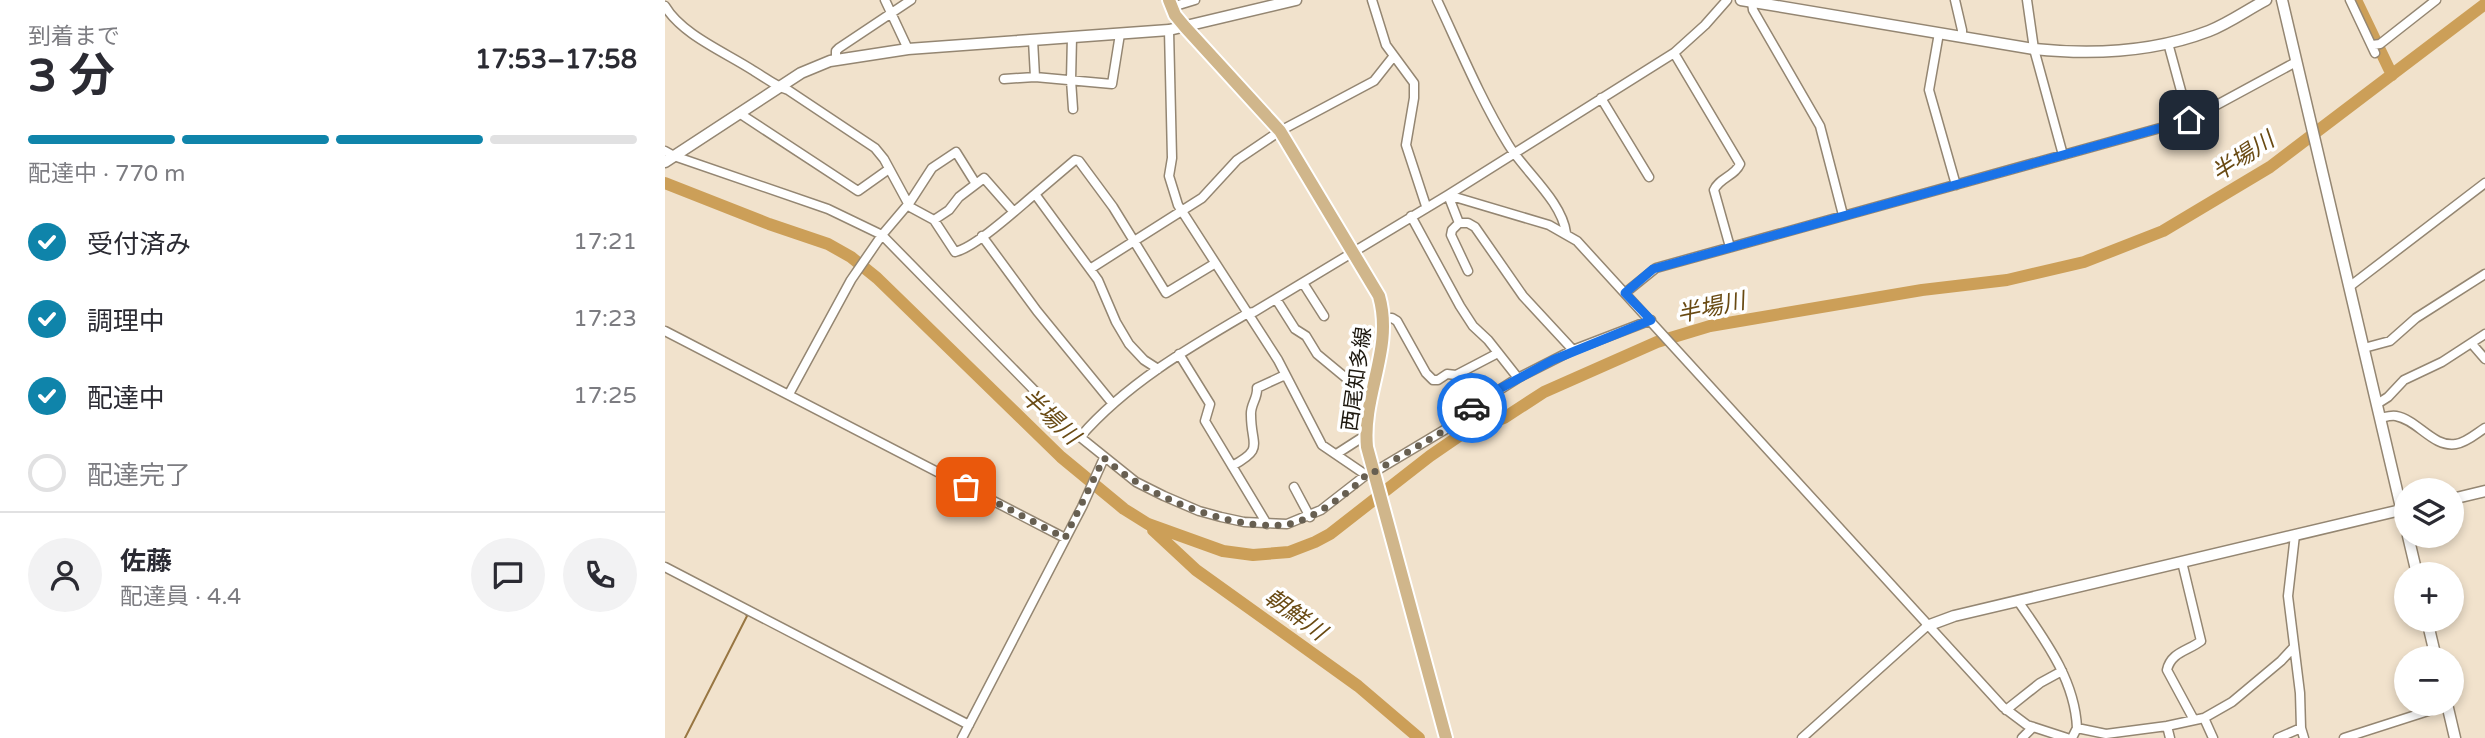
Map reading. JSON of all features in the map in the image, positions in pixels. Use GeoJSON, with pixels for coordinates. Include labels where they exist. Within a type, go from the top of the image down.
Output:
{"type":"FeatureCollection","features":[{"type":"Feature","properties":{"kind":"main road","name":"西尾知多線"},"geometry":{"type":"LineString","coordinates":[[1170,3],[1185,27],[1280,131],[1379,296],[1384,318],[1384,340],[1366,435],[1372,477],[1446,738]]}},
{"type":"Feature","properties":{"kind":"street"},"geometry":{"type":"LineString","coordinates":[[885,0],[908,49]]}},
{"type":"Feature","properties":{"kind":"street"},"geometry":{"type":"LineString","coordinates":[[836,60],[836,51],[839,48],[911,0]]}},
{"type":"Feature","properties":{"kind":"street"},"geometry":{"type":"LineString","coordinates":[[1170,3],[1195,0]]}},
{"type":"Feature","properties":{"kind":"street"},"geometry":{"type":"LineString","coordinates":[[1372,0],[1383,39],[1413,83],[1414,97],[1406,145],[1426,206]]}},
{"type":"Feature","properties":{"kind":"street"},"geometry":{"type":"LineString","coordinates":[[1437,0],[1466,66],[1514,152],[1554,205],[1566,233]]}},
{"type":"Feature","properties":{"kind":"street"},"geometry":{"type":"LineString","coordinates":[[1080,437],[1093,421],[1113,404],[1179,354],[1448,195],[1674,53],[1705,25],[1727,0]]}},
{"type":"Feature","properties":{"kind":"street"},"geometry":{"type":"LineString","coordinates":[[1741,0],[2034,49],[2095,52],[2168,43],[2209,30],[2266,0]]}},
{"type":"Feature","properties":{"kind":"street"},"geometry":{"type":"LineString","coordinates":[[1955,0],[1962,37]]}},
{"type":"Feature","properties":{"kind":"street"},"geometry":{"type":"LineString","coordinates":[[2027,0],[2034,49],[2063,155]]}},
{"type":"Feature","properties":{"kind":"street"},"geometry":{"type":"LineString","coordinates":[[2282,0],[2396,478]]}},
{"type":"Feature","properties":{"kind":"street"},"geometry":{"type":"LineString","coordinates":[[2350,0],[2375,47],[2436,0]]}},
{"type":"Feature","properties":{"kind":"street"},"geometry":{"type":"LineString","coordinates":[[669,157],[810,68],[836,60],[908,49],[1169,30],[1292,1]]}},
{"type":"Feature","properties":{"kind":"street"},"geometry":{"type":"LineString","coordinates":[[1752,2],[1753,10],[1820,126],[1843,215]]}},
{"type":"Feature","properties":{"kind":"street"},"geometry":{"type":"LineString","coordinates":[[665,6],[670,15],[711,46],[788,90],[865,139],[880,153],[907,204],[934,220],[955,252],[982,236],[1075,160],[1079,161],[1113,207],[1167,293],[1214,264]]}},
{"type":"Feature","properties":{"kind":"street"},"geometry":{"type":"LineString","coordinates":[[1169,30],[1172,158],[1169,176],[1182,211],[1248,313],[1322,445],[1372,477]]}},
{"type":"Feature","properties":{"kind":"street"},"geometry":{"type":"LineString","coordinates":[[1939,33],[1930,90],[1956,185]]}},
{"type":"Feature","properties":{"kind":"street"},"geometry":{"type":"LineString","coordinates":[[1004,79],[1035,77],[1112,84],[1121,34]]}},
{"type":"Feature","properties":{"kind":"street"},"geometry":{"type":"LineString","coordinates":[[1072,37],[1073,109]]}},
{"type":"Feature","properties":{"kind":"street"},"geometry":{"type":"LineString","coordinates":[[1033,40],[1035,77]]}},
{"type":"Feature","properties":{"kind":"street"},"geometry":{"type":"LineString","coordinates":[[2168,43],[2189,120]]}},
{"type":"Feature","properties":{"kind":"street"},"geometry":{"type":"LineString","coordinates":[[1674,53],[1741,164],[1739,169],[1716,184],[1714,190],[1730,247]]}},
{"type":"Feature","properties":{"kind":"street"},"geometry":{"type":"LineString","coordinates":[[1090,269],[1202,198],[1237,160],[1280,131],[1374,81],[1393,57]]}},
{"type":"Feature","properties":{"kind":"street"},"geometry":{"type":"LineString","coordinates":[[1625,293],[1653,269],[2189,120],[2296,62]]}},
{"type":"Feature","properties":{"kind":"street"},"geometry":{"type":"LineString","coordinates":[[1601,98],[1649,177]]}},
{"type":"Feature","properties":{"kind":"street"},"geometry":{"type":"LineString","coordinates":[[739,114],[858,191],[889,169]]}},
{"type":"Feature","properties":{"kind":"street"},"geometry":{"type":"LineString","coordinates":[[789,394],[852,278],[932,168],[956,152],[976,184]]}},
{"type":"Feature","properties":{"kind":"street"},"geometry":{"type":"LineString","coordinates":[[669,157],[828,209],[881,237],[1104,460],[1136,482],[1180,503],[1221,517],[1266,524],[1287,524],[1310,517],[1457,423],[1476,404],[1518,378],[1573,350],[1653,322]]}},
{"type":"Feature","properties":{"kind":"street"},"geometry":{"type":"LineString","coordinates":[[934,220],[984,178],[1013,211]]}},
{"type":"Feature","properties":{"kind":"street"},"geometry":{"type":"LineString","coordinates":[[2350,287],[2485,183]]}},
{"type":"Feature","properties":{"kind":"street"},"geometry":{"type":"LineString","coordinates":[[1035,194],[1053,215],[1102,287],[1116,322],[1129,344],[1157,369]]}},
{"type":"Feature","properties":{"kind":"street"},"geometry":{"type":"LineString","coordinates":[[1448,195],[1459,223]]}},
{"type":"Feature","properties":{"kind":"street"},"geometry":{"type":"LineString","coordinates":[[1448,195],[1549,225],[1566,233],[1584,247],[2006,710],[2033,727],[2070,738],[2077,729],[2076,709],[2062,671],[2040,632],[2018,601]]}},
{"type":"Feature","properties":{"kind":"street"},"geometry":{"type":"LineString","coordinates":[[1411,216],[1473,326],[1518,378]]}},
{"type":"Feature","properties":{"kind":"street"},"geometry":{"type":"LineString","coordinates":[[1468,271],[1451,234],[1459,223],[1468,223],[1475,228],[1523,296],[1573,350]]}},
{"type":"Feature","properties":{"kind":"street"},"geometry":{"type":"LineString","coordinates":[[982,236],[1037,311],[1113,404]]}},
{"type":"Feature","properties":{"kind":"street"},"geometry":{"type":"LineString","coordinates":[[2364,348],[2390,341],[2416,318],[2485,274]]}},
{"type":"Feature","properties":{"kind":"street"},"geometry":{"type":"LineString","coordinates":[[1303,283],[1324,316]]}},
{"type":"Feature","properties":{"kind":"street"},"geometry":{"type":"LineString","coordinates":[[1276,299],[1295,329],[1306,336],[1317,354],[1346,378],[1373,387]]}},
{"type":"Feature","properties":{"kind":"street"},"geometry":{"type":"LineString","coordinates":[[1384,318],[1397,321],[1426,373],[1433,380],[1447,374],[1456,375],[1498,353]]}},
{"type":"Feature","properties":{"kind":"street"},"geometry":{"type":"LineString","coordinates":[[665,331],[1065,538]]}},
{"type":"Feature","properties":{"kind":"street"},"geometry":{"type":"LineString","coordinates":[[2377,404],[2404,380],[2442,362],[2485,334]]}},
{"type":"Feature","properties":{"kind":"street"},"geometry":{"type":"LineString","coordinates":[[2472,344],[2485,359]]}},
{"type":"Feature","properties":{"kind":"street"},"geometry":{"type":"LineString","coordinates":[[1179,354],[1210,404],[1205,421],[1266,524]]}},
{"type":"Feature","properties":{"kind":"street"},"geometry":{"type":"LineString","coordinates":[[1232,466],[1250,456],[1254,450],[1251,415],[1257,388],[1285,375]]}},
{"type":"Feature","properties":{"kind":"street"},"geometry":{"type":"LineString","coordinates":[[2380,418],[2399,417],[2438,441],[2452,445],[2485,428]]}},
{"type":"Feature","properties":{"kind":"street"},"geometry":{"type":"LineString","coordinates":[[1338,453],[1366,435]]}},
{"type":"Feature","properties":{"kind":"street"},"geometry":{"type":"LineString","coordinates":[[962,738],[1104,460]]}},
{"type":"Feature","properties":{"kind":"street"},"geometry":{"type":"LineString","coordinates":[[1294,487],[1310,517]]}},
{"type":"Feature","properties":{"kind":"street"},"geometry":{"type":"LineString","coordinates":[[2464,496],[2485,491]]}},
{"type":"Feature","properties":{"kind":"street"},"geometry":{"type":"LineString","coordinates":[[1802,738],[1927,626],[1938,621],[2394,512]]}},
{"type":"Feature","properties":{"kind":"street"},"geometry":{"type":"LineString","coordinates":[[2295,535],[2288,596],[2304,738]]}},
{"type":"Feature","properties":{"kind":"street"},"geometry":{"type":"LineString","coordinates":[[2182,562],[2201,641],[2176,654],[2169,662],[2167,670],[2194,720]]}},
{"type":"Feature","properties":{"kind":"street"},"geometry":{"type":"LineString","coordinates":[[665,567],[969,725]]}},
{"type":"Feature","properties":{"kind":"street"},"geometry":{"type":"LineString","coordinates":[[2077,729],[2106,734],[2204,718],[2232,702],[2293,648]]}},
{"type":"Feature","properties":{"kind":"street"},"geometry":{"type":"LineString","coordinates":[[2006,710],[2040,683],[2062,671]]}},
{"type":"Feature","properties":{"kind":"street"},"geometry":{"type":"LineString","coordinates":[[2344,738],[2413,716]]}},
{"type":"Feature","properties":{"kind":"street"},"geometry":{"type":"LineString","coordinates":[[2450,716],[2455,738]]}},
{"type":"Feature","properties":{"kind":"street"},"geometry":{"type":"LineString","coordinates":[[2204,718],[2213,738]]}},
{"type":"Feature","properties":{"kind":"street"},"geometry":{"type":"LineString","coordinates":[[2167,726],[2170,738]]}},
{"type":"Feature","properties":{"kind":"street"},"geometry":{"type":"LineString","coordinates":[[2022,738],[2033,727]]}},
{"type":"Feature","properties":{"kind":"street"},"geometry":{"type":"LineString","coordinates":[[2278,738],[2301,728]]}},
{"type":"Feature","properties":{"kind":"waterway"},"geometry":{"type":"LineString","coordinates":[[2356,0],[2392,75]]}},
{"type":"Feature","properties":{"kind":"waterway","name":"半場川"},"geometry":{"type":"LineString","coordinates":[[665,183],[828,244],[851,257],[877,278],[1061,457],[1124,509],[1148,524],[1223,551],[1253,555],[1289,552],[1330,534],[1462,434],[1504,418],[1544,392],[1657,342],[1710,326],[1922,290],[2007,280],[2084,262],[2163,231],[2270,167],[2485,4]]}},
{"type":"Feature","properties":{"kind":"waterway","name":"朝鮮川"},"geometry":{"type":"LineString","coordinates":[[1153,530],[1196,570],[1358,686],[1419,738]]}},
{"type":"Feature","properties":{"kind":"waterway"},"geometry":{"type":"LineString","coordinates":[[685,738],[747,616],[744,612]]}},
{"type":"Feature","properties":{"kind":"way so far"},"geometry":{"type":"LineString","coordinates":[[966,487],[1065,538],[1082,508],[1104,458],[1136,482],[1199,511],[1244,522],[1287,524],[1313,516],[1366,475],[1457,423],[1472,408]]}},
{"type":"Feature","properties":{"kind":"route"},"geometry":{"type":"LineString","coordinates":[[1472,408],[1518,378],[1573,350],[1651,320],[1625,293],[1653,269],[2189,120]]}}]}
